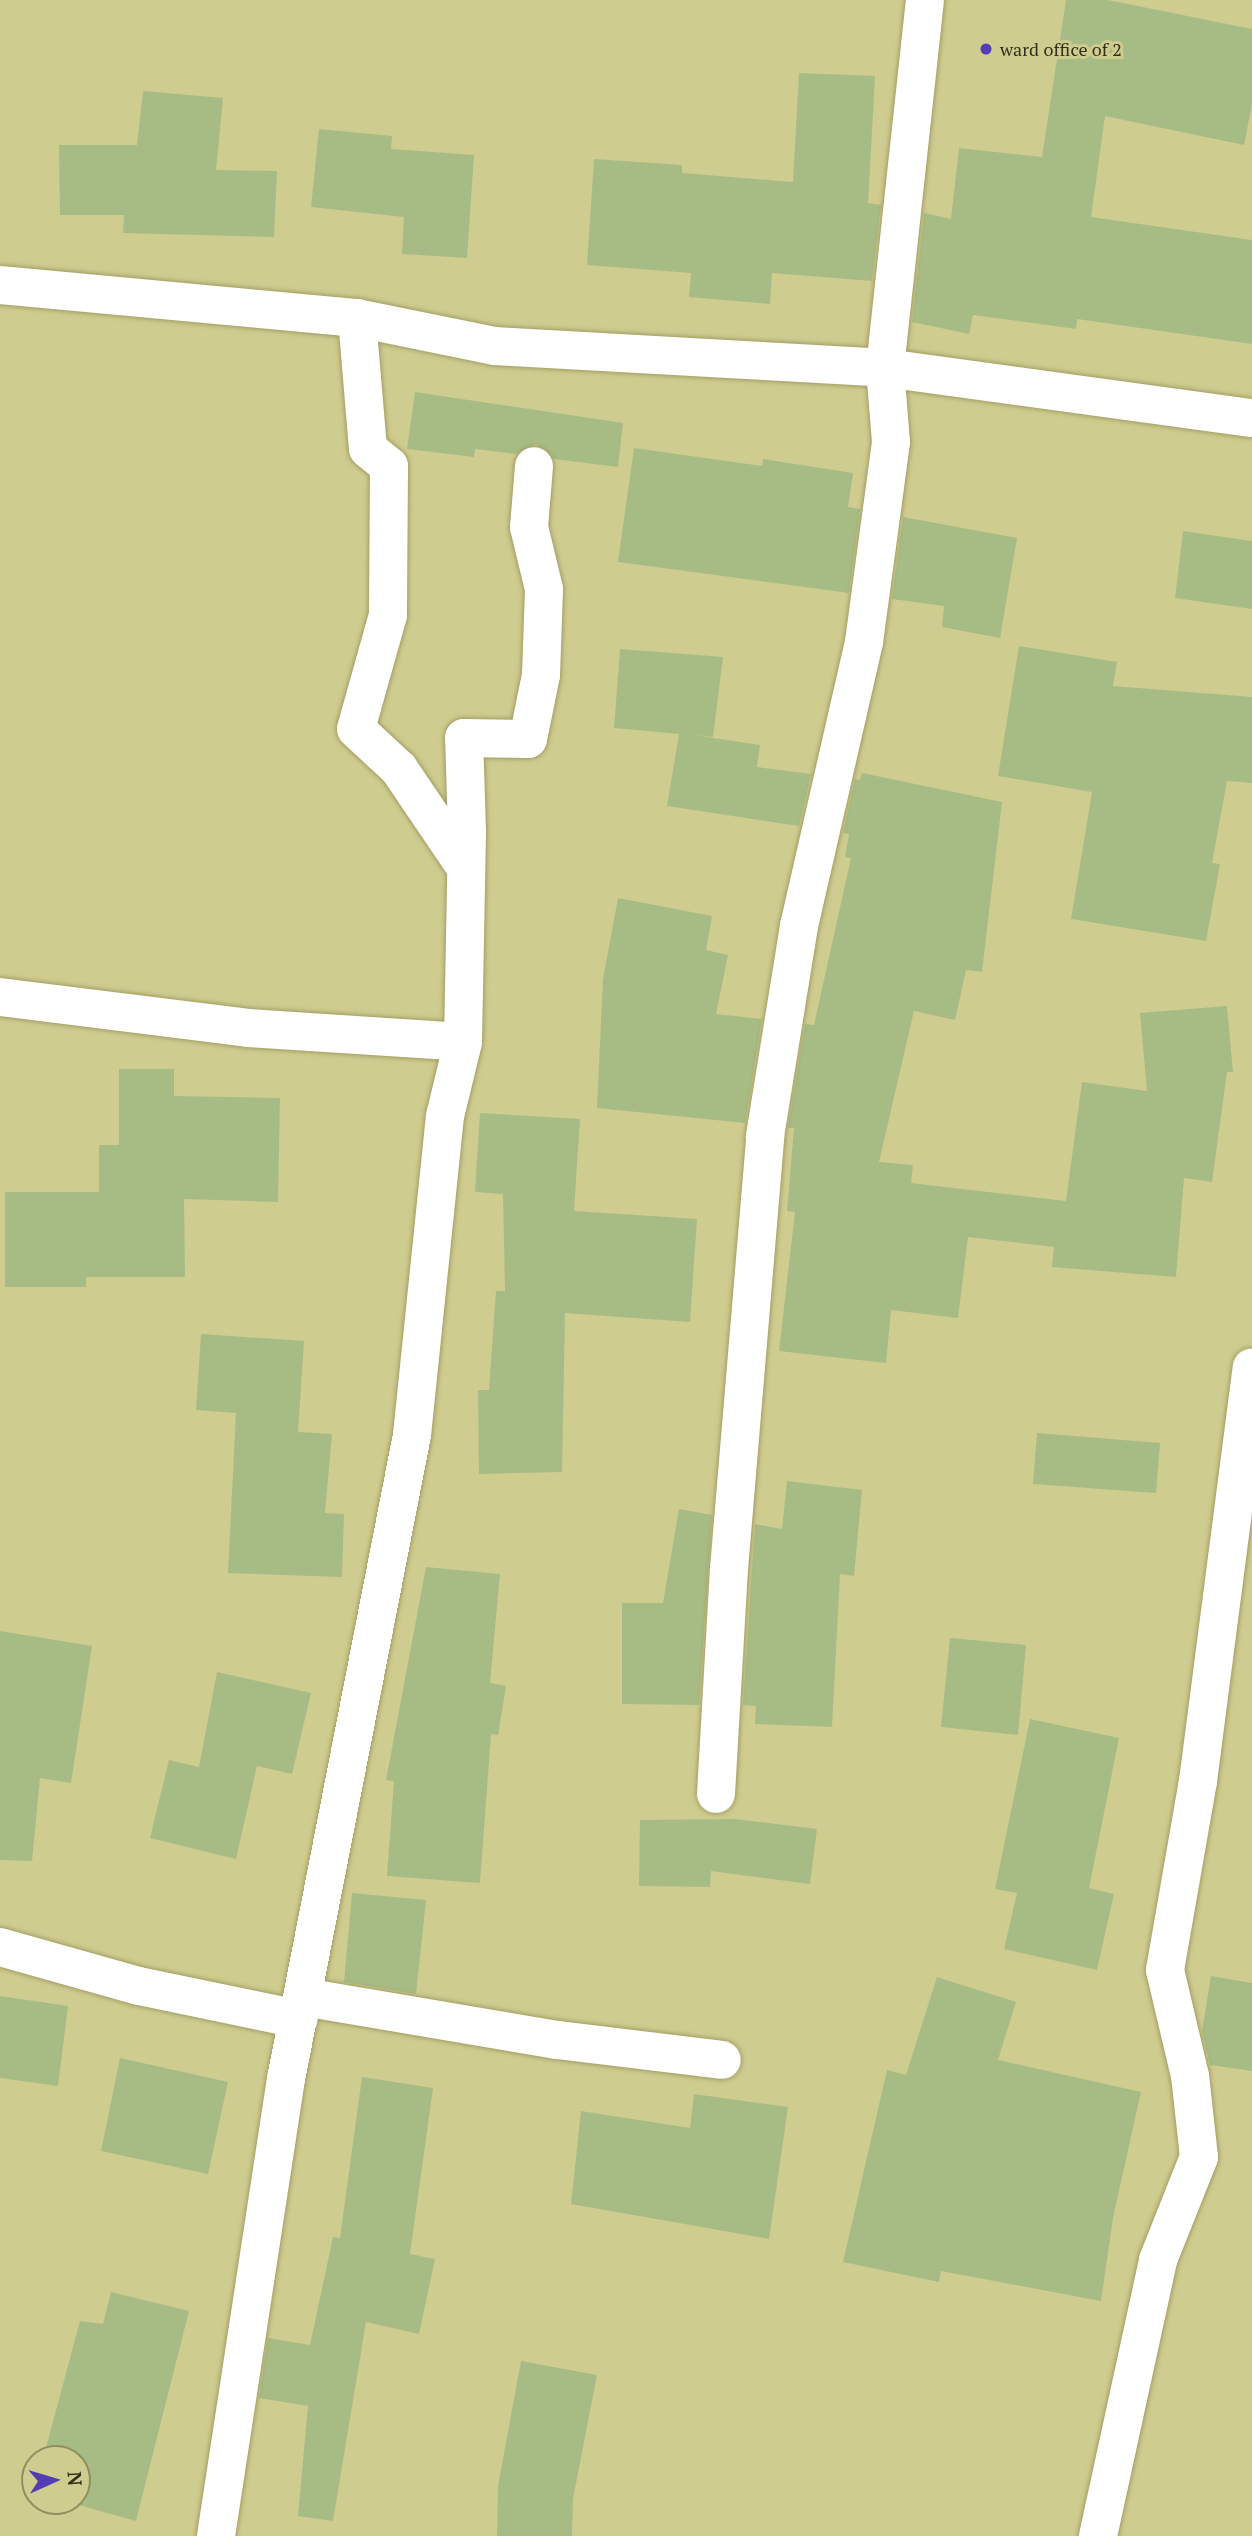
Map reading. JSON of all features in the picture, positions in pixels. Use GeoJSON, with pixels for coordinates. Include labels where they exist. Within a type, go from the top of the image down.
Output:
{"type":"FeatureCollection","features":[{"type":"Feature","properties":{"kind":"street"},"geometry":{"type":"LineString","coordinates":[[716,1794],[729,1569],[765,1136],[799,926],[864,642],[891,442],[885,369],[925,0]]}},
{"type":"Feature","properties":{"kind":"street"},"geometry":{"type":"LineString","coordinates":[[0,285],[357,318],[495,346],[885,369],[1252,418]]}},
{"type":"Feature","properties":{"kind":"street"},"geometry":{"type":"LineString","coordinates":[[357,318],[368,449],[389,466],[389,480],[388,615],[356,729],[399,769],[464,865]]}},
{"type":"Feature","properties":{"kind":"street"},"geometry":{"type":"LineString","coordinates":[[216,2536],[301,2008],[411,1435],[445,1116],[463,1042],[464,738],[528,739],[541,675],[544,589],[529,527],[534,466]]}},
{"type":"Feature","properties":{"kind":"street"},"geometry":{"type":"LineString","coordinates":[[0,997],[248,1028],[463,1042]]}},
{"type":"Feature","properties":{"kind":"street"},"geometry":{"type":"LineString","coordinates":[[1098,2536],[1158,2260],[1199,2157],[1190,2076],[1165,1970],[1198,1781],[1252,1368]]}},
{"type":"Feature","properties":{"kind":"street"},"geometry":{"type":"LineString","coordinates":[[0,1947],[139,1986],[722,2060]]}},
{"type":"Feature","properties":{"kind":"building"},"geometry":{"type":"Polygon","coordinates":[[[1066,0],[1108,0],[1252,29],[1252,104],[1244,145],[1105,116],[1091,217],[1252,240],[1252,344],[1077,319],[1076,329],[973,315],[969,334],[912,322],[924,213],[951,219],[959,148],[1042,157],[1066,0]]]}},
{"type":"Feature","properties":{"kind":"building"},"geometry":{"type":"Polygon","coordinates":[[[799,73],[875,76],[868,203],[881,205],[872,281],[772,273],[770,304],[689,297],[691,273],[587,265],[594,159],[682,165],[682,173],[793,182],[799,73]]]}},
{"type":"Feature","properties":{"kind":"building"},"geometry":{"type":"Polygon","coordinates":[[[143,91],[223,98],[216,170],[277,171],[274,237],[123,233],[124,215],[60,215],[59,145],[137,145],[143,91]]]}},
{"type":"Feature","properties":{"kind":"building"},"geometry":{"type":"Polygon","coordinates":[[[319,129],[392,136],[391,149],[474,155],[467,258],[402,254],[404,217],[311,207],[319,129]]]}},
{"type":"Feature","properties":{"kind":"building"},"geometry":{"type":"Polygon","coordinates":[[[415,392],[623,423],[618,467],[554,459],[536,444],[516,454],[475,449],[474,457],[407,449],[415,392]]]}},
{"type":"Feature","properties":{"kind":"building"},"geometry":{"type":"Polygon","coordinates":[[[634,448],[762,466],[763,459],[853,473],[848,507],[860,509],[849,593],[618,562],[634,448]]]}},
{"type":"Feature","properties":{"kind":"building"},"geometry":{"type":"Polygon","coordinates":[[[903,517],[1017,538],[1000,638],[942,627],[944,606],[892,599],[903,517]]]}},
{"type":"Feature","properties":{"kind":"building"},"geometry":{"type":"Polygon","coordinates":[[[1183,531],[1252,541],[1252,609],[1175,598],[1183,531]]]}},
{"type":"Feature","properties":{"kind":"building"},"geometry":{"type":"Polygon","coordinates":[[[1019,646],[1117,662],[1113,686],[1252,697],[1252,783],[1227,781],[1212,863],[1220,864],[1206,941],[1071,919],[1092,792],[998,776],[1019,646]]]}},
{"type":"Feature","properties":{"kind":"building"},"geometry":{"type":"Polygon","coordinates":[[[620,649],[723,657],[713,737],[694,735],[760,745],[757,767],[811,774],[799,826],[667,806],[679,734],[614,728],[620,649]]]}},
{"type":"Feature","properties":{"kind":"building"},"geometry":{"type":"Polygon","coordinates":[[[862,773],[1002,802],[982,972],[966,970],[955,1020],[914,1011],[879,1162],[913,1165],[911,1183],[1066,1201],[1082,1082],[1147,1091],[1140,1013],[1227,1006],[1233,1072],[1227,1072],[1212,1182],[1184,1178],[1176,1277],[1052,1267],[1054,1247],[968,1237],[958,1318],[891,1310],[886,1363],[779,1351],[795,1212],[787,1211],[794,1128],[788,1128],[805,1024],[814,1025],[851,858],[845,857],[849,834],[843,833],[855,779],[860,780],[862,773]]]}},
{"type":"Feature","properties":{"kind":"building"},"geometry":{"type":"Polygon","coordinates":[[[618,898],[712,916],[706,950],[728,955],[716,1014],[762,1019],[745,1123],[597,1108],[603,979],[618,898]]]}},
{"type":"Feature","properties":{"kind":"building"},"geometry":{"type":"Polygon","coordinates":[[[119,1069],[174,1069],[174,1096],[280,1098],[278,1202],[184,1199],[185,1277],[86,1277],[86,1287],[5,1287],[5,1192],[99,1192],[99,1145],[119,1145],[119,1069]]]}},
{"type":"Feature","properties":{"kind":"building"},"geometry":{"type":"Polygon","coordinates":[[[480,1113],[580,1119],[574,1211],[697,1219],[690,1322],[565,1313],[562,1472],[479,1474],[478,1390],[489,1390],[496,1291],[505,1291],[503,1194],[475,1192],[480,1113]]]}},
{"type":"Feature","properties":{"kind":"building"},"geometry":{"type":"Polygon","coordinates":[[[201,1334],[304,1341],[298,1432],[332,1434],[325,1513],[344,1514],[342,1577],[228,1573],[236,1413],[196,1410],[201,1334]]]}},
{"type":"Feature","properties":{"kind":"building"},"geometry":{"type":"Polygon","coordinates":[[[1037,1433],[1160,1443],[1156,1493],[1033,1484],[1037,1433]]]}},
{"type":"Feature","properties":{"kind":"building"},"geometry":{"type":"Polygon","coordinates":[[[787,1481],[862,1490],[854,1576],[840,1574],[832,1727],[755,1724],[756,1706],[743,1705],[755,1524],[782,1529],[787,1481]]]}},
{"type":"Feature","properties":{"kind":"building"},"geometry":{"type":"Polygon","coordinates":[[[679,1509],[712,1515],[699,1705],[622,1704],[622,1603],[663,1603],[679,1509]]]}},
{"type":"Feature","properties":{"kind":"building"},"geometry":{"type":"Polygon","coordinates":[[[426,1567],[500,1574],[490,1683],[506,1686],[498,1735],[491,1734],[480,1883],[387,1876],[394,1781],[386,1780],[426,1567]]]}},
{"type":"Feature","properties":{"kind":"building"},"geometry":{"type":"Polygon","coordinates":[[[0,1631],[92,1646],[71,1783],[40,1778],[32,1861],[0,1860],[0,1631]]]}},
{"type":"Feature","properties":{"kind":"building"},"geometry":{"type":"Polygon","coordinates":[[[950,1638],[1026,1645],[1018,1735],[941,1727],[950,1638]]]}},
{"type":"Feature","properties":{"kind":"building"},"geometry":{"type":"Polygon","coordinates":[[[217,1672],[311,1693],[292,1774],[257,1766],[236,1859],[150,1838],[169,1760],[199,1767],[217,1672]]]}},
{"type":"Feature","properties":{"kind":"building"},"geometry":{"type":"Polygon","coordinates":[[[1030,1719],[1119,1738],[1089,1888],[1114,1894],[1097,1970],[1004,1949],[1017,1893],[995,1889],[1030,1719]]]}},
{"type":"Feature","properties":{"kind":"building"},"geometry":{"type":"Polygon","coordinates":[[[735,1819],[817,1829],[810,1884],[711,1871],[710,1887],[639,1886],[640,1820],[735,1819]]]}},
{"type":"Feature","properties":{"kind":"building"},"geometry":{"type":"Polygon","coordinates":[[[352,1893],[426,1900],[416,1994],[344,1982],[352,1893]]]}},
{"type":"Feature","properties":{"kind":"building"},"geometry":{"type":"Polygon","coordinates":[[[1211,1976],[1252,1983],[1252,2071],[1210,2065],[1202,2031],[1211,1976]]]}},
{"type":"Feature","properties":{"kind":"building"},"geometry":{"type":"Polygon","coordinates":[[[937,1977],[1016,2002],[998,2060],[1141,2092],[1113,2218],[1101,2301],[941,2271],[939,2282],[843,2262],[887,2070],[906,2075],[937,1977]]]}},
{"type":"Feature","properties":{"kind":"building"},"geometry":{"type":"Polygon","coordinates":[[[0,1996],[68,2006],[58,2086],[0,2078],[0,1996]]]}},
{"type":"Feature","properties":{"kind":"building"},"geometry":{"type":"Polygon","coordinates":[[[120,2058],[228,2082],[208,2174],[101,2151],[120,2058]]]}},
{"type":"Feature","properties":{"kind":"building"},"geometry":{"type":"Polygon","coordinates":[[[362,2077],[433,2088],[410,2254],[435,2259],[419,2334],[366,2322],[333,2521],[298,2516],[308,2406],[259,2398],[268,2338],[310,2345],[333,2237],[340,2238],[362,2077]]]}},
{"type":"Feature","properties":{"kind":"building"},"geometry":{"type":"Polygon","coordinates":[[[694,2094],[788,2107],[769,2239],[571,2204],[581,2111],[690,2128],[694,2094]]]}},
{"type":"Feature","properties":{"kind":"building"},"geometry":{"type":"Polygon","coordinates":[[[111,2292],[189,2311],[136,2521],[91,2508],[91,2445],[47,2445],[80,2321],[103,2324],[111,2292]]]}},
{"type":"Feature","properties":{"kind":"building"},"geometry":{"type":"Polygon","coordinates":[[[521,2361],[597,2375],[573,2499],[572,2536],[497,2536],[498,2486],[521,2361]]]}},
{"type":"Feature","properties":{"kind":"place","name":"ward office of 2"},"geometry":{"type":"Point","coordinates":[986,49]}}]}
